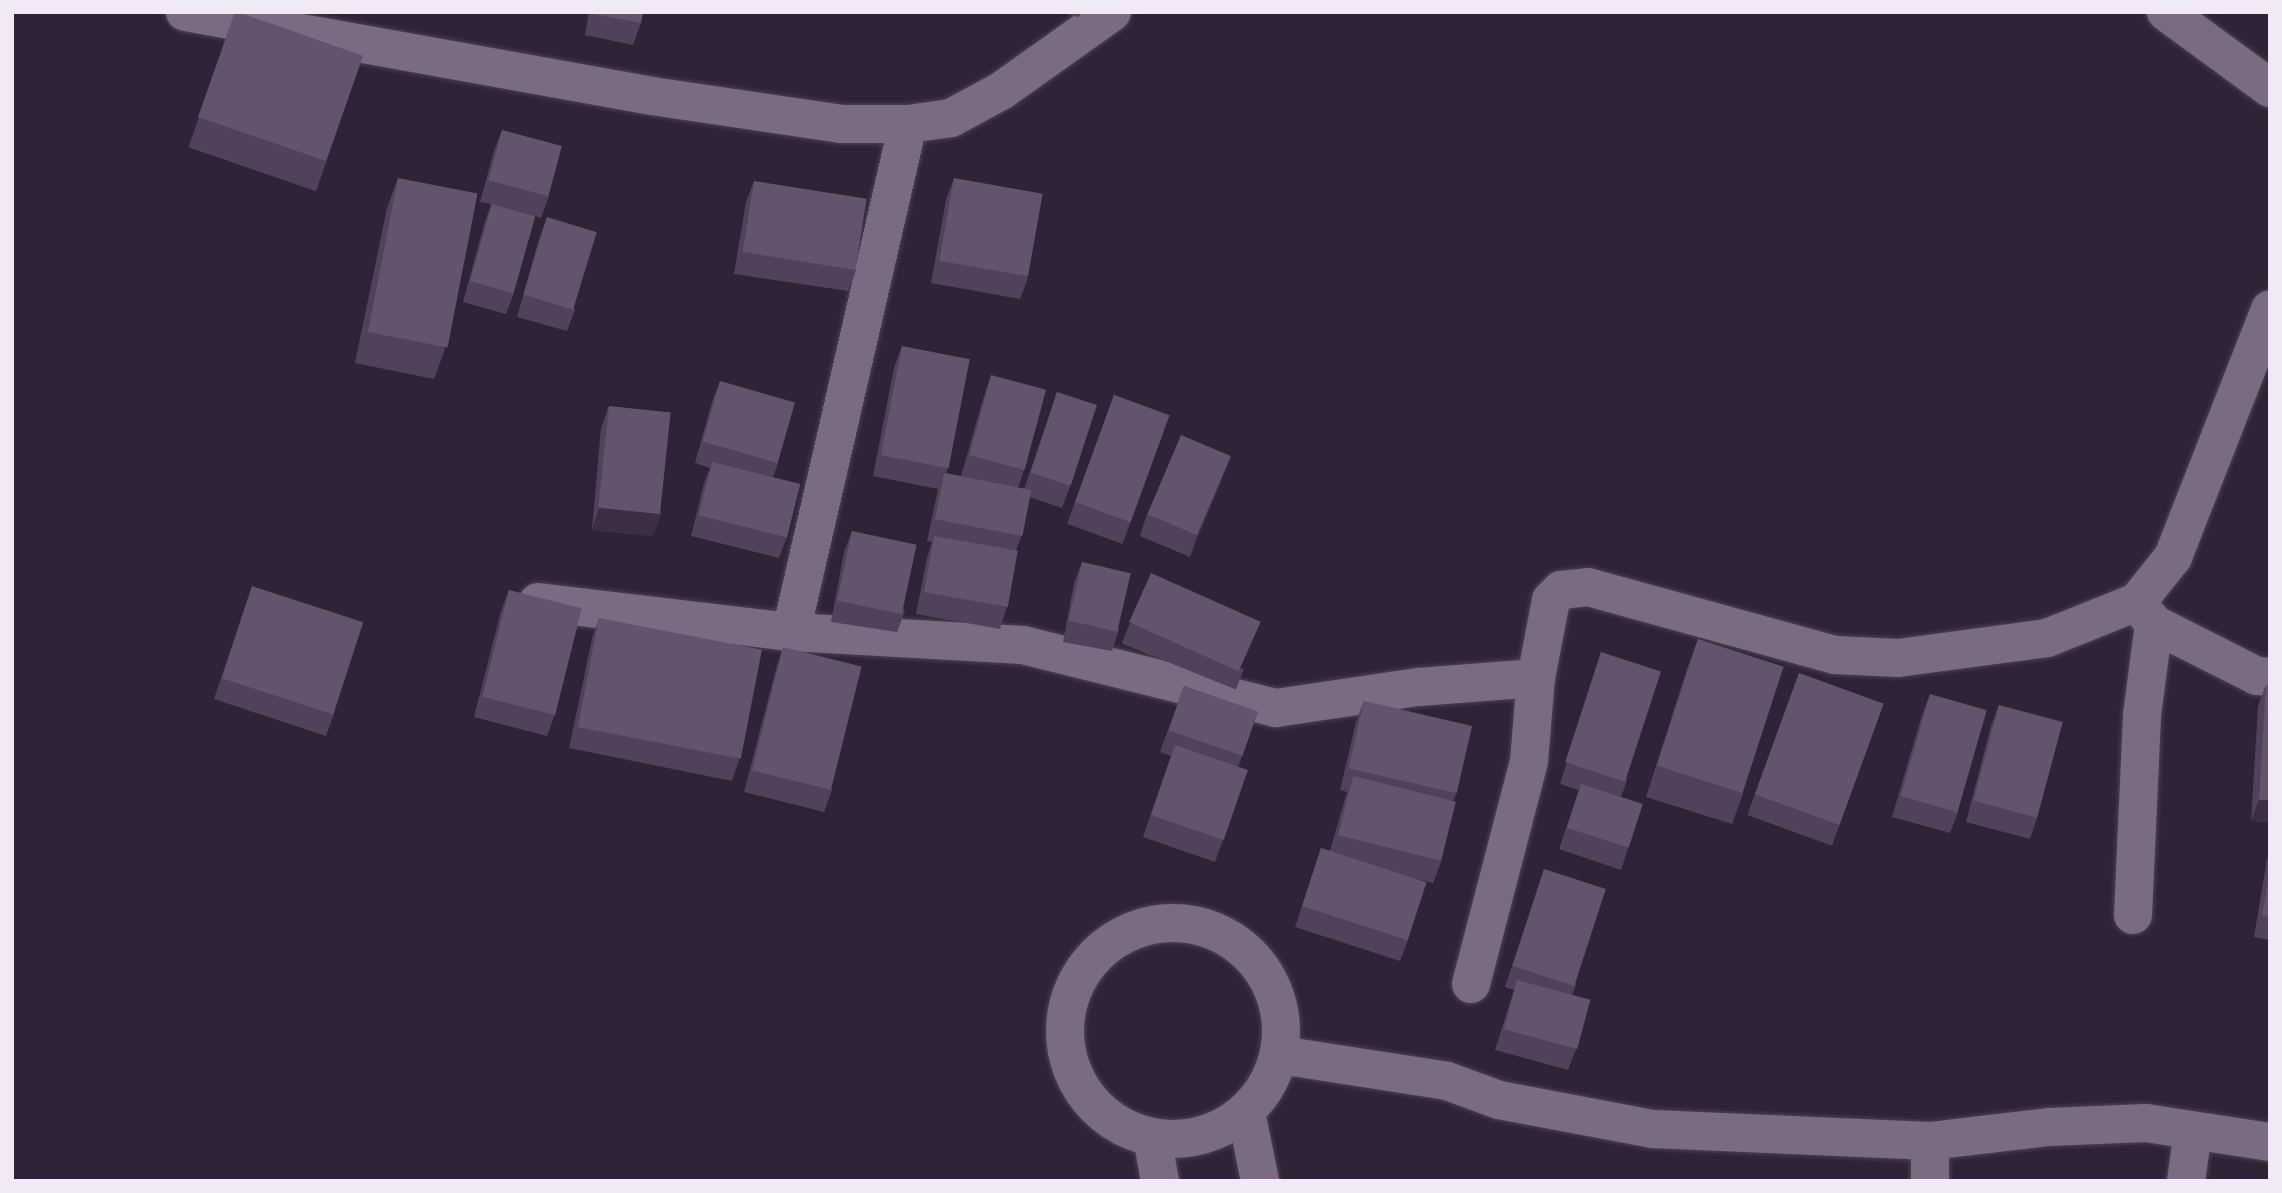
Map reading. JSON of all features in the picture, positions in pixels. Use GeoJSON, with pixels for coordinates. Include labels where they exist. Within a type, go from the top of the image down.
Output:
{"type":"FeatureCollection","features":[{"type":"Feature","properties":{"kind":"street"},"geometry":{"type":"LineString","coordinates":[[186,12],[652,96],[841,124],[908,124],[951,118],[1001,91],[1112,12]]}},
{"type":"Feature","properties":{"kind":"street"},"geometry":{"type":"LineString","coordinates":[[2166,12],[2270,88]]}},
{"type":"Feature","properties":{"kind":"street"},"geometry":{"type":"LineString","coordinates":[[791,632],[908,124]]}},
{"type":"Feature","properties":{"kind":"street"},"geometry":{"type":"LineString","coordinates":[[2133,915],[2145,613],[2173,557],[2270,309]]}},
{"type":"Feature","properties":{"kind":"street"},"geometry":{"type":"LineString","coordinates":[[1471,984],[1529,761],[1536,678],[1551,600],[1574,586],[1771,641],[1835,655],[1898,659],[2047,638],[2145,613],[2257,676],[2270,677]]}},
{"type":"Feature","properties":{"kind":"street"},"geometry":{"type":"LineString","coordinates":[[538,602],[791,632],[1023,645],[1276,708],[1419,687],[1536,678]]}},
{"type":"Feature","properties":{"kind":"street"},"geometry":{"type":"LineString","coordinates":[[1162,924],[1196,926],[1228,938],[1255,959],[1273,988],[1279,1010],[1280,1055],[1267,1087],[1246,1112],[1202,1136],[1152,1138],[1119,1126],[1093,1105],[1073,1076],[1064,1043],[1066,1009],[1079,977],[1100,951],[1129,932],[1162,924]]}},
{"type":"Feature","properties":{"kind":"street"},"geometry":{"type":"LineString","coordinates":[[1280,1055],[1447,1081],[1499,1100],[1653,1129],[1930,1141],[2049,1127],[2146,1123],[2270,1142]]}},
{"type":"Feature","properties":{"kind":"street"},"geometry":{"type":"LineString","coordinates":[[1246,1112],[1260,1181]]}},
{"type":"Feature","properties":{"kind":"street"},"geometry":{"type":"LineString","coordinates":[[2186,1181],[2193,1131]]}},
{"type":"Feature","properties":{"kind":"street"},"geometry":{"type":"LineString","coordinates":[[1152,1138],[1160,1181]]}},
{"type":"Feature","properties":{"kind":"street"},"geometry":{"type":"LineString","coordinates":[[1930,1141],[1930,1181]]}},
{"type":"Feature","properties":{"kind":"building"},"geometry":{"type":"Polygon","coordinates":[[[235,12],[363,56],[326,161],[198,117],[235,12]]]}},
{"type":"Feature","properties":{"kind":"building"},"geometry":{"type":"Polygon","coordinates":[[[593,12],[643,12],[641,23],[593,12]]]}},
{"type":"Feature","properties":{"kind":"building"},"geometry":{"type":"Polygon","coordinates":[[[502,130],[562,146],[548,196],[489,180],[502,130]]]}},
{"type":"Feature","properties":{"kind":"building"},"geometry":{"type":"Polygon","coordinates":[[[398,178],[478,193],[448,348],[368,332],[398,178]]]}},
{"type":"Feature","properties":{"kind":"building"},"geometry":{"type":"Polygon","coordinates":[[[954,178],[1043,194],[1028,276],[939,261],[954,178]]]}},
{"type":"Feature","properties":{"kind":"building"},"geometry":{"type":"Polygon","coordinates":[[[754,181],[867,199],[855,270],[743,252],[754,181]]]}},
{"type":"Feature","properties":{"kind":"building"},"geometry":{"type":"Polygon","coordinates":[[[492,204],[535,216],[513,293],[470,281],[492,204]]]}},
{"type":"Feature","properties":{"kind":"building"},"geometry":{"type":"Polygon","coordinates":[[[547,217],[597,232],[573,310],[523,294],[547,217]]]}},
{"type":"Feature","properties":{"kind":"building"},"geometry":{"type":"Polygon","coordinates":[[[902,346],[970,359],[949,468],[881,455],[902,346]]]}},
{"type":"Feature","properties":{"kind":"building"},"geometry":{"type":"Polygon","coordinates":[[[991,375],[1046,390],[1025,470],[970,455],[991,375]]]}},
{"type":"Feature","properties":{"kind":"building"},"geometry":{"type":"Polygon","coordinates":[[[720,381],[795,402],[778,463],[703,442],[720,381]]]}},
{"type":"Feature","properties":{"kind":"building"},"geometry":{"type":"Polygon","coordinates":[[[1057,392],[1097,405],[1071,486],[1031,473],[1057,392]]]}},
{"type":"Feature","properties":{"kind":"building"},"geometry":{"type":"Polygon","coordinates":[[[1114,395],[1169,415],[1130,522],[1075,502],[1114,395]]]}},
{"type":"Feature","properties":{"kind":"building"},"geometry":{"type":"Polygon","coordinates":[[[609,406],[671,412],[660,514],[598,507],[609,406]]]}},
{"type":"Feature","properties":{"kind":"building"},"geometry":{"type":"Polygon","coordinates":[[[1181,435],[1231,456],[1197,535],[1147,514],[1181,435]]]}},
{"type":"Feature","properties":{"kind":"building"},"geometry":{"type":"Polygon","coordinates":[[[712,462],[800,484],[787,537],[699,515],[712,462]]]}},
{"type":"Feature","properties":{"kind":"building"},"geometry":{"type":"Polygon","coordinates":[[[944,473],[1031,490],[1022,536],[935,519],[944,473]]]}},
{"type":"Feature","properties":{"kind":"building"},"geometry":{"type":"Polygon","coordinates":[[[852,531],[917,545],[902,614],[837,600],[852,531]]]}},
{"type":"Feature","properties":{"kind":"building"},"geometry":{"type":"Polygon","coordinates":[[[934,536],[1018,551],[1008,607],[924,592],[934,536]]]}},
{"type":"Feature","properties":{"kind":"building"},"geometry":{"type":"Polygon","coordinates":[[[1082,562],[1131,573],[1117,632],[1069,620],[1082,562]]]}},
{"type":"Feature","properties":{"kind":"building"},"geometry":{"type":"Polygon","coordinates":[[[1151,573],[1261,622],[1239,671],[1129,622],[1151,573]]]}},
{"type":"Feature","properties":{"kind":"building"},"geometry":{"type":"Polygon","coordinates":[[[252,586],[363,622],[333,714],[222,678],[252,586]]]}},
{"type":"Feature","properties":{"kind":"building"},"geometry":{"type":"Polygon","coordinates":[[[509,590],[582,608],[555,715],[482,697],[509,590]]]}},
{"type":"Feature","properties":{"kind":"building"},"geometry":{"type":"Polygon","coordinates":[[[599,618],[762,650],[741,759],[578,727],[599,618]]]}},
{"type":"Feature","properties":{"kind":"building"},"geometry":{"type":"Polygon","coordinates":[[[1698,639],[1784,667],[1742,793],[1657,765],[1698,639]]]}},
{"type":"Feature","properties":{"kind":"building"},"geometry":{"type":"Polygon","coordinates":[[[783,647],[862,667],[831,790],[752,770],[783,647]]]}},
{"type":"Feature","properties":{"kind":"building"},"geometry":{"type":"Polygon","coordinates":[[[1601,652],[1661,671],[1625,782],[1565,762],[1601,652]]]}},
{"type":"Feature","properties":{"kind":"building"},"geometry":{"type":"Polygon","coordinates":[[[1799,673],[1884,704],[1839,825],[1755,794],[1799,673]]]}},
{"type":"Feature","properties":{"kind":"building"},"geometry":{"type":"Polygon","coordinates":[[[2266,685],[2270,685],[2270,800],[2259,800],[2266,685]]]}},
{"type":"Feature","properties":{"kind":"building"},"geometry":{"type":"Polygon","coordinates":[[[1184,686],[1258,711],[1242,756],[1169,730],[1184,686]]]}},
{"type":"Feature","properties":{"kind":"building"},"geometry":{"type":"Polygon","coordinates":[[[1930,694],[1987,710],[1957,812],[1901,796],[1930,694]]]}},
{"type":"Feature","properties":{"kind":"building"},"geometry":{"type":"Polygon","coordinates":[[[1364,701],[1472,726],[1457,793],[1348,768],[1364,701]]]}},
{"type":"Feature","properties":{"kind":"building"},"geometry":{"type":"Polygon","coordinates":[[[1999,705],[2063,722],[2037,818],[1973,801],[1999,705]]]}},
{"type":"Feature","properties":{"kind":"building"},"geometry":{"type":"Polygon","coordinates":[[[1175,745],[1248,770],[1224,840],[1151,815],[1175,745]]]}},
{"type":"Feature","properties":{"kind":"building"},"geometry":{"type":"Polygon","coordinates":[[[1353,776],[1456,802],[1441,861],[1338,835],[1353,776]]]}},
{"type":"Feature","properties":{"kind":"building"},"geometry":{"type":"Polygon","coordinates":[[[1581,784],[1643,804],[1629,848],[1567,828],[1581,784]]]}},
{"type":"Feature","properties":{"kind":"building"},"geometry":{"type":"Polygon","coordinates":[[[1321,848],[1427,882],[1408,940],[1302,906],[1321,848]]]}},
{"type":"Feature","properties":{"kind":"building"},"geometry":{"type":"Polygon","coordinates":[[[1544,869],[1606,889],[1574,986],[1512,966],[1544,869]]]}},
{"type":"Feature","properties":{"kind":"building"},"geometry":{"type":"Polygon","coordinates":[[[2270,870],[2270,917],[2262,916],[2270,870]]]}},
{"type":"Feature","properties":{"kind":"building"},"geometry":{"type":"Polygon","coordinates":[[[1517,980],[1590,1000],[1577,1049],[1504,1029],[1517,980]]]}}]}
